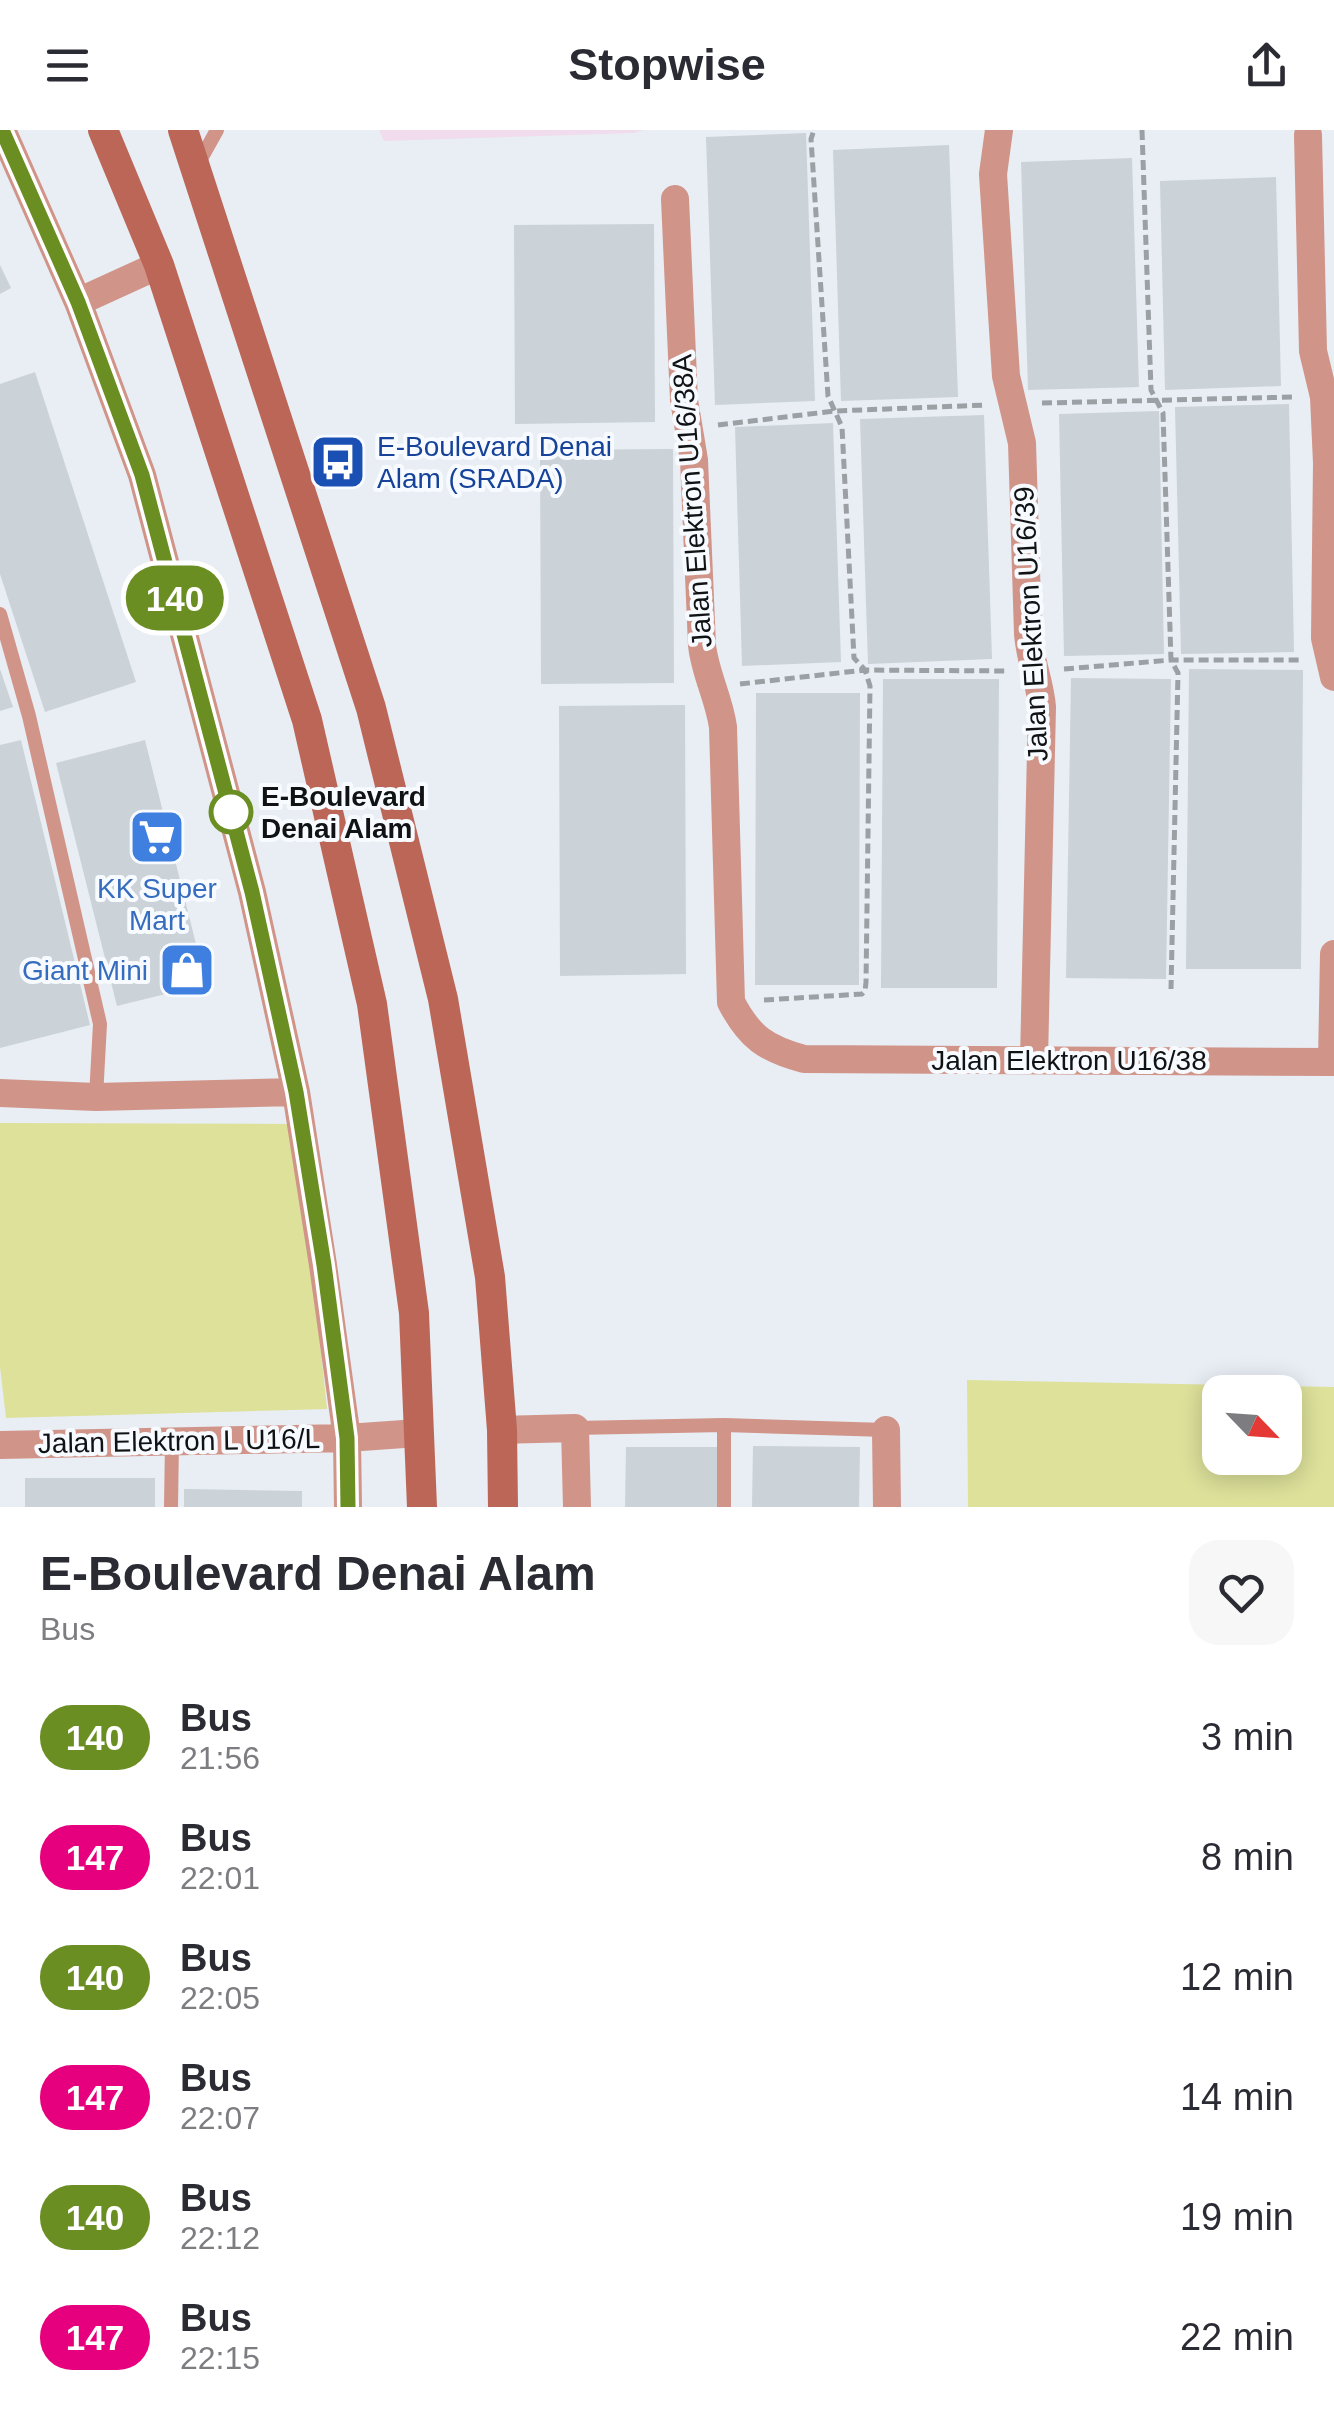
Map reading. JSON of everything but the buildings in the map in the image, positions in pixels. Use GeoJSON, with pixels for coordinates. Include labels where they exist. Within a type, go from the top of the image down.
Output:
{"type":"FeatureCollection","features":[{"type":"Feature","properties":{"kind":"main road"},"geometry":{"type":"LineString","coordinates":[[103,130],[159,265],[306,720],[372,1004],[414,1313],[422,1507]]}},
{"type":"Feature","properties":{"kind":"main road"},"geometry":{"type":"LineString","coordinates":[[183,130],[371,708],[443,999],[490,1278],[502,1430],[503,1507]]}},
{"type":"Feature","properties":{"kind":"street"},"geometry":{"type":"LineString","coordinates":[[2,130],[78,302],[148,494],[252,892],[296,1092],[324,1265],[347,1438],[348,1507]]}},
{"type":"Feature","properties":{"kind":"street","name":"Jalan Elektron U16/39"},"geometry":{"type":"LineString","coordinates":[[999,130],[993,174],[1006,376],[1022,443],[1029,654],[1041,690],[1042,708],[1034,1060]]}},
{"type":"Feature","properties":{"kind":"street"},"geometry":{"type":"LineString","coordinates":[[1310,132],[1313,351],[1324,397],[1327,463],[1325,638],[1334,676]]}},
{"type":"Feature","properties":{"kind":"street","name":"Jalan Elektron U16/38A"},"geometry":{"type":"LineString","coordinates":[[675,199],[684,400],[694,460],[702,645],[704,667],[720,705],[722,726],[731,1002]]}},
{"type":"Feature","properties":{"kind":"street"},"geometry":{"type":"LineString","coordinates":[[78,302],[159,265]]}},
{"type":"Feature","properties":{"kind":"street"},"geometry":{"type":"LineString","coordinates":[[1333,1062],[1334,954]]}},
{"type":"Feature","properties":{"kind":"street","name":"Jalan Elektron U16/38"},"geometry":{"type":"LineString","coordinates":[[731,1002],[742,1024],[755,1038],[781,1053],[804,1059],[1333,1062]]}},
{"type":"Feature","properties":{"kind":"street"},"geometry":{"type":"LineString","coordinates":[[0,1093],[96,1098],[296,1092]]}},
{"type":"Feature","properties":{"kind":"street"},"geometry":{"type":"LineString","coordinates":[[502,1430],[575,1428],[576,1507]]}},
{"type":"Feature","properties":{"kind":"street"},"geometry":{"type":"LineString","coordinates":[[886,1430],[887,1507]]}},
{"type":"Feature","properties":{"kind":"street","name":"Jalan Elektron L U16/L"},"geometry":{"type":"LineString","coordinates":[[0,1445],[418,1433]]}},
{"type":"Feature","properties":{"kind":"lane"},"geometry":{"type":"LineString","coordinates":[[196,168],[217,130]]}},
{"type":"Feature","properties":{"kind":"lane"},"geometry":{"type":"LineString","coordinates":[[0,614],[29,716],[100,1024],[96,1098]]}},
{"type":"Feature","properties":{"kind":"lane"},"geometry":{"type":"LineString","coordinates":[[575,1428],[724,1425],[886,1430]]}},
{"type":"Feature","properties":{"kind":"lane"},"geometry":{"type":"LineString","coordinates":[[724,1425],[724,1507]]}},
{"type":"Feature","properties":{"kind":"lane"},"geometry":{"type":"LineString","coordinates":[[172,1441],[172,1507]]}},
{"type":"Feature","properties":{"kind":"path"},"geometry":{"type":"LineString","coordinates":[[731,1002],[865,991],[870,686],[854,658],[842,427],[828,396],[811,139],[814,130]]}},
{"type":"Feature","properties":{"kind":"path"},"geometry":{"type":"LineString","coordinates":[[1142,130],[1151,390],[1163,413],[1171,660],[1178,673],[1171,989]]}},
{"type":"Feature","properties":{"kind":"shaded area"},"geometry":{"type":"Polygon","coordinates":[[[379,130],[643,130],[384,141],[379,130]]]}},
{"type":"Feature","properties":{"kind":"green space"},"geometry":{"type":"Polygon","coordinates":[[[0,1123],[297,1124],[327,1409],[6,1418],[0,1367],[0,1123]]]}},
{"type":"Feature","properties":{"kind":"green space"},"geometry":{"type":"Polygon","coordinates":[[[967,1380],[1202,1384],[1202,1475],[1302,1475],[1302,1386],[1334,1387],[1334,1507],[968,1507],[967,1380]]]}},
{"type":"Feature","properties":{"kind":"bus line","name":"140"},"geometry":{"type":"LineString","coordinates":[[2,130],[78,302],[142,475],[252,892],[296,1092],[324,1265],[347,1438],[348,1507]]}},
{"type":"Feature","properties":{"kind":"place","name":"E-Boulevard Denai Alam (SRADA)"},"geometry":{"type":"Point","coordinates":[338,462]}},
{"type":"Feature","properties":{"kind":"place","name":"E-Boulevard Denai Alam"},"geometry":{"type":"Point","coordinates":[231,812]}},
{"type":"Feature","properties":{"kind":"place","name":"KK Super Mart"},"geometry":{"type":"Point","coordinates":[157,837]}},
{"type":"Feature","properties":{"kind":"place","name":"Giant Mini"},"geometry":{"type":"Point","coordinates":[187,970]}}]}
